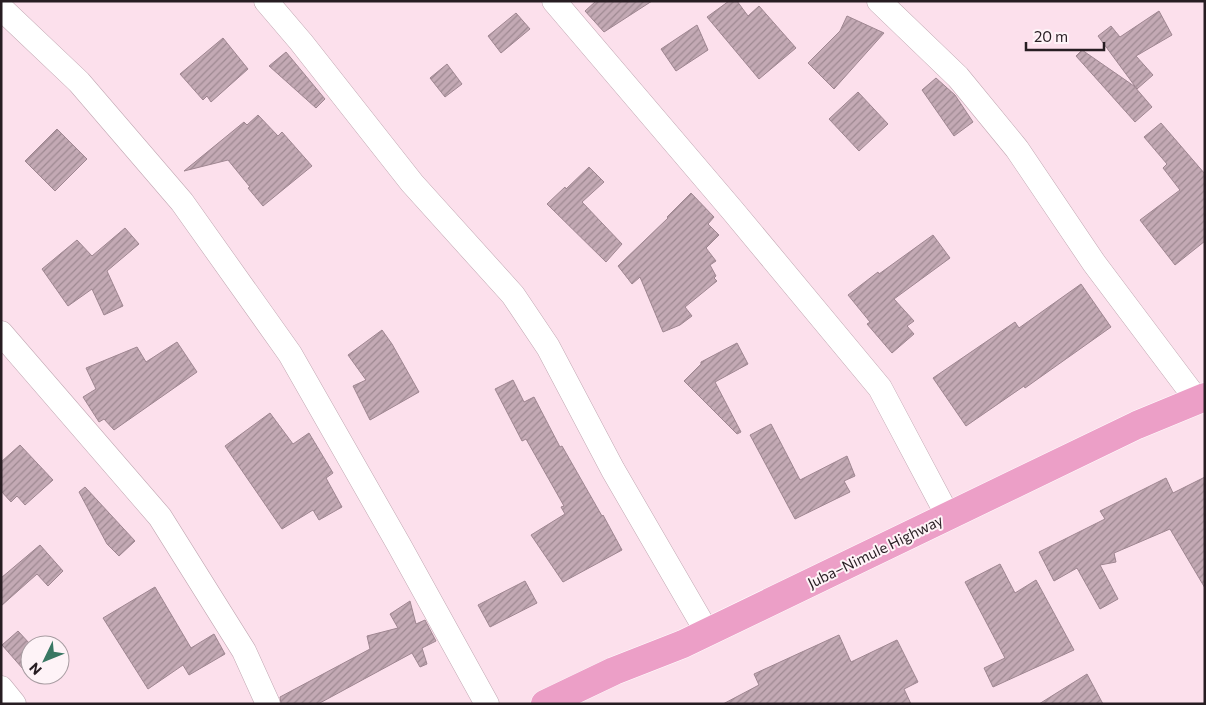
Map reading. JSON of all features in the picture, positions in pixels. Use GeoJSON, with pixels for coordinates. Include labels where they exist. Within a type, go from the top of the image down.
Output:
{"type":"FeatureCollection","features":[{"type":"Feature","properties":{"kind":"main road","name":"Juba–Nimule Highway"},"geometry":{"type":"LineString","coordinates":[[545,704],[614,671],[683,644],[1138,426],[1201,399]]}},
{"type":"Feature","properties":{"kind":"street"},"geometry":{"type":"LineString","coordinates":[[266,1],[302,42],[412,183],[513,295],[548,347],[613,470],[707,632]]}},
{"type":"Feature","properties":{"kind":"street"},"geometry":{"type":"LineString","coordinates":[[554,1],[733,210],[880,388],[948,516]]}},
{"type":"Feature","properties":{"kind":"street"},"geometry":{"type":"LineString","coordinates":[[879,1],[958,78],[1017,149],[1094,263],[1201,399]]}},
{"type":"Feature","properties":{"kind":"street"},"geometry":{"type":"LineString","coordinates":[[1,8],[79,82],[182,202],[290,354],[395,537],[486,704]]}},
{"type":"Feature","properties":{"kind":"street"},"geometry":{"type":"LineString","coordinates":[[1,333],[160,517],[244,651],[268,704]]}},
{"type":"Feature","properties":{"kind":"street"},"geometry":{"type":"LineString","coordinates":[[1,688],[14,704]]}},
{"type":"Feature","properties":{"kind":"building"},"geometry":{"type":"Polygon","coordinates":[[[596,1],[652,1],[604,32],[585,11],[596,1]]]}},
{"type":"Feature","properties":{"kind":"building"},"geometry":{"type":"Polygon","coordinates":[[[729,1],[737,1],[748,16],[759,6],[796,48],[759,79],[707,17],[729,1]]]}},
{"type":"Feature","properties":{"kind":"building"},"geometry":{"type":"Polygon","coordinates":[[[1159,11],[1172,35],[1136,56],[1153,75],[1137,89],[1098,36],[1111,26],[1120,37],[1159,11]]]}},
{"type":"Feature","properties":{"kind":"building"},"geometry":{"type":"Polygon","coordinates":[[[516,13],[530,29],[501,53],[488,36],[516,13]]]}},
{"type":"Feature","properties":{"kind":"building"},"geometry":{"type":"Polygon","coordinates":[[[847,16],[884,33],[834,89],[808,63],[840,31],[847,16]]]}},
{"type":"Feature","properties":{"kind":"building"},"geometry":{"type":"Polygon","coordinates":[[[697,25],[708,50],[676,71],[661,49],[697,25]]]}},
{"type":"Feature","properties":{"kind":"building"},"geometry":{"type":"Polygon","coordinates":[[[223,38],[248,69],[211,102],[207,96],[203,100],[180,74],[223,38]]]}},
{"type":"Feature","properties":{"kind":"building"},"geometry":{"type":"Polygon","coordinates":[[[1082,50],[1134,86],[1152,107],[1135,122],[1076,56],[1082,50]]]}},
{"type":"Feature","properties":{"kind":"building"},"geometry":{"type":"Polygon","coordinates":[[[286,52],[325,99],[316,108],[269,66],[286,52]]]}},
{"type":"Feature","properties":{"kind":"building"},"geometry":{"type":"Polygon","coordinates":[[[447,64],[462,84],[445,97],[430,78],[447,64]]]}},
{"type":"Feature","properties":{"kind":"building"},"geometry":{"type":"Polygon","coordinates":[[[936,78],[955,95],[973,122],[954,136],[922,90],[936,78]]]}},
{"type":"Feature","properties":{"kind":"building"},"geometry":{"type":"Polygon","coordinates":[[[858,92],[888,124],[859,151],[829,119],[858,92]]]}},
{"type":"Feature","properties":{"kind":"building"},"geometry":{"type":"Polygon","coordinates":[[[258,115],[278,136],[282,132],[312,166],[263,206],[228,160],[184,171],[244,122],[247,125],[258,115]]]}},
{"type":"Feature","properties":{"kind":"building"},"geometry":{"type":"Polygon","coordinates":[[[1161,123],[1205,174],[1205,241],[1175,265],[1140,220],[1180,190],[1163,168],[1167,164],[1144,137],[1161,123]]]}},
{"type":"Feature","properties":{"kind":"building"},"geometry":{"type":"Polygon","coordinates":[[[57,129],[87,159],[55,191],[25,161],[57,129]]]}},
{"type":"Feature","properties":{"kind":"building"},"geometry":{"type":"Polygon","coordinates":[[[589,167],[604,182],[582,202],[622,244],[606,262],[547,204],[589,167]]]}},
{"type":"Feature","properties":{"kind":"building"},"geometry":{"type":"Polygon","coordinates":[[[691,193],[714,217],[708,224],[719,235],[706,248],[716,261],[710,265],[716,276],[714,278],[717,281],[685,307],[692,316],[680,325],[663,332],[640,277],[632,284],[618,266],[691,193]]]}},
{"type":"Feature","properties":{"kind":"building"},"geometry":{"type":"Polygon","coordinates":[[[125,228],[139,244],[107,271],[123,306],[104,315],[92,289],[68,306],[42,269],[77,240],[92,256],[125,228]]]}},
{"type":"Feature","properties":{"kind":"building"},"geometry":{"type":"Polygon","coordinates":[[[933,235],[950,258],[894,299],[914,321],[907,326],[914,334],[892,353],[867,324],[870,322],[848,295],[933,235]]]}},
{"type":"Feature","properties":{"kind":"building"},"geometry":{"type":"Polygon","coordinates":[[[1081,284],[1111,327],[1025,388],[1024,386],[966,426],[933,378],[1015,322],[1019,328],[1081,284]]]}},
{"type":"Feature","properties":{"kind":"building"},"geometry":{"type":"Polygon","coordinates":[[[382,330],[419,392],[370,420],[353,386],[366,380],[348,355],[382,330]]]}},
{"type":"Feature","properties":{"kind":"building"},"geometry":{"type":"Polygon","coordinates":[[[177,342],[197,372],[114,430],[104,419],[99,422],[83,397],[96,389],[86,368],[137,347],[146,362],[177,342]]]}},
{"type":"Feature","properties":{"kind":"building"},"geometry":{"type":"Polygon","coordinates":[[[737,343],[748,364],[715,382],[741,432],[737,434],[684,381],[701,362],[737,343]]]}},
{"type":"Feature","properties":{"kind":"building"},"geometry":{"type":"Polygon","coordinates":[[[513,380],[524,402],[534,397],[560,447],[562,446],[622,550],[563,582],[531,535],[565,514],[561,507],[564,506],[526,439],[522,441],[495,389],[513,380]]]}},
{"type":"Feature","properties":{"kind":"building"},"geometry":{"type":"Polygon","coordinates":[[[270,413],[293,444],[309,433],[333,473],[326,478],[342,507],[319,520],[313,510],[282,529],[225,446],[270,413]]]}},
{"type":"Feature","properties":{"kind":"building"},"geometry":{"type":"Polygon","coordinates":[[[771,424],[800,480],[847,456],[855,476],[844,481],[850,492],[795,519],[750,435],[771,424]]]}},
{"type":"Feature","properties":{"kind":"building"},"geometry":{"type":"Polygon","coordinates":[[[20,445],[53,480],[25,505],[17,496],[11,502],[1,491],[1,462],[20,445]]]}},
{"type":"Feature","properties":{"kind":"building"},"geometry":{"type":"Polygon","coordinates":[[[1205,477],[1205,588],[1170,529],[1114,553],[1116,562],[1100,565],[1118,599],[1100,609],[1077,568],[1054,581],[1039,552],[1105,519],[1100,511],[1166,478],[1173,493],[1205,477]]]}},
{"type":"Feature","properties":{"kind":"building"},"geometry":{"type":"Polygon","coordinates":[[[85,487],[135,541],[119,556],[107,544],[79,492],[85,487]]]}},
{"type":"Feature","properties":{"kind":"building"},"geometry":{"type":"Polygon","coordinates":[[[40,545],[63,571],[48,586],[37,574],[1,606],[1,578],[40,545]]]}},
{"type":"Feature","properties":{"kind":"building"},"geometry":{"type":"Polygon","coordinates":[[[1000,564],[1015,593],[1036,580],[1074,650],[993,687],[984,668],[1005,658],[965,582],[1000,564]]]}},
{"type":"Feature","properties":{"kind":"building"},"geometry":{"type":"Polygon","coordinates":[[[525,581],[537,603],[490,627],[478,605],[525,581]]]}},
{"type":"Feature","properties":{"kind":"building"},"geometry":{"type":"Polygon","coordinates":[[[155,587],[191,648],[214,634],[225,654],[189,675],[183,665],[148,689],[103,618],[155,587]]]}},
{"type":"Feature","properties":{"kind":"building"},"geometry":{"type":"Polygon","coordinates":[[[410,601],[416,624],[425,620],[436,641],[422,648],[427,664],[420,667],[412,653],[318,704],[281,704],[280,697],[370,649],[367,636],[398,628],[390,614],[410,601]]]}},
{"type":"Feature","properties":{"kind":"building"},"geometry":{"type":"Polygon","coordinates":[[[18,631],[22,635],[20,635],[20,666],[2,645],[18,631]]]}},
{"type":"Feature","properties":{"kind":"building"},"geometry":{"type":"Polygon","coordinates":[[[839,635],[851,662],[897,640],[918,682],[904,689],[911,704],[723,704],[759,685],[754,674],[839,635]]]}},
{"type":"Feature","properties":{"kind":"building"},"geometry":{"type":"Polygon","coordinates":[[[1087,674],[1103,704],[1039,704],[1087,674]]]}}]}
